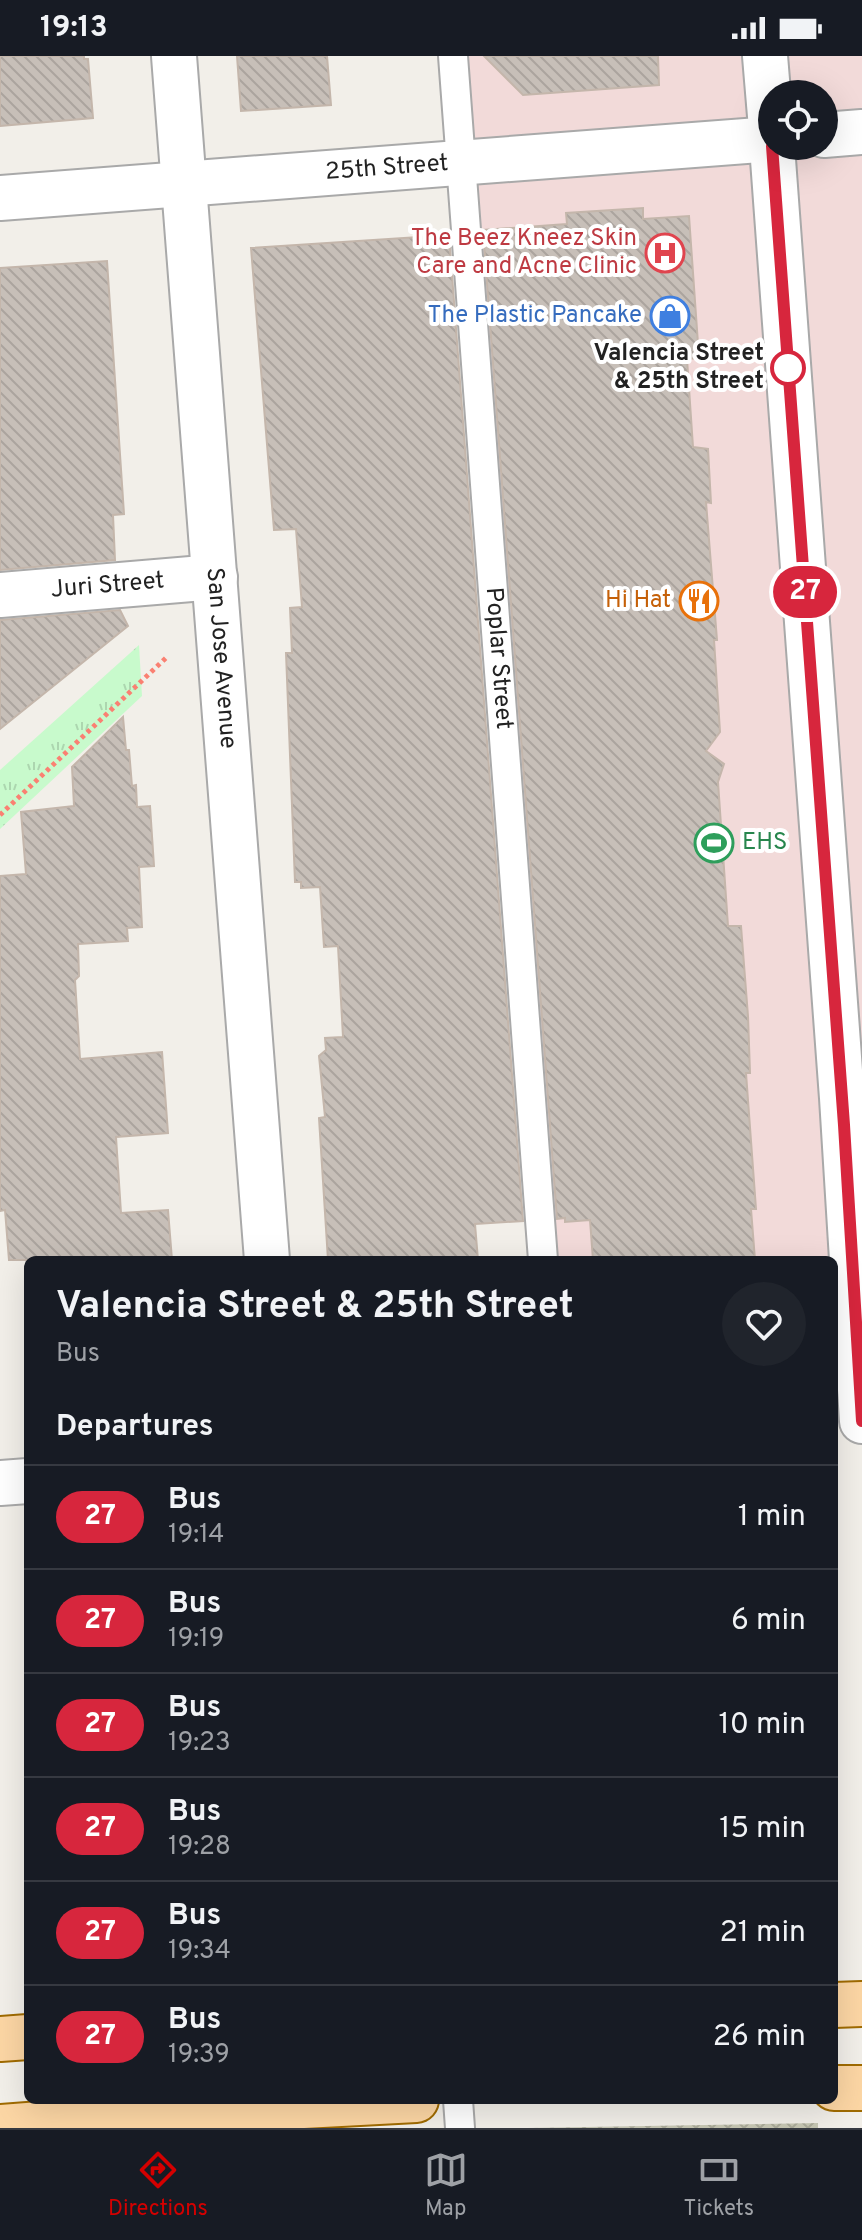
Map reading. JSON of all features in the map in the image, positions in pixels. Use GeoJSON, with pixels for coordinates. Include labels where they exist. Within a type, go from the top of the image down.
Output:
{"type":"FeatureCollection","features":[{"type":"Feature","properties":{"kind":"main road"},"geometry":{"type":"LineString","coordinates":[[838,2005],[862,2004]]}},
{"type":"Feature","properties":{"kind":"main road"},"geometry":{"type":"LineString","coordinates":[[0,2039],[24,2037]]}},
{"type":"Feature","properties":{"kind":"main road"},"geometry":{"type":"LineString","coordinates":[[838,2088],[862,2088]]}},
{"type":"Feature","properties":{"kind":"main road"},"geometry":{"type":"LineString","coordinates":[[0,2127],[341,2104]]}},
{"type":"Feature","properties":{"kind":"street","name":"San Jose Avenue"},"geometry":{"type":"LineString","coordinates":[[174,56],[267,1256]]}},
{"type":"Feature","properties":{"kind":"street"},"geometry":{"type":"LineString","coordinates":[[765,56],[767,80]]}},
{"type":"Feature","properties":{"kind":"street"},"geometry":{"type":"LineString","coordinates":[[838,134],[862,132]]}},
{"type":"Feature","properties":{"kind":"street","name":"25th Street"},"geometry":{"type":"LineString","coordinates":[[0,198],[758,140]]}},
{"type":"Feature","properties":{"kind":"street"},"geometry":{"type":"LineString","coordinates":[[773,160],[849,1190],[862,1417],[838,1417]]}},
{"type":"Feature","properties":{"kind":"street","name":"Juri Street"},"geometry":{"type":"LineString","coordinates":[[0,595],[215,577]]}},
{"type":"Feature","properties":{"kind":"street"},"geometry":{"type":"LineString","coordinates":[[0,1483],[24,1481]]}},
{"type":"Feature","properties":{"kind":"lane","name":"Poplar Street"},"geometry":{"type":"LineString","coordinates":[[453,56],[543,1256]]}},
{"type":"Feature","properties":{"kind":"lane"},"geometry":{"type":"LineString","coordinates":[[458,2104],[460,2128]]}},
{"type":"Feature","properties":{"kind":"path"},"geometry":{"type":"LineString","coordinates":[[0,815],[167,657]]}},
{"type":"Feature","properties":{"kind":"shaded area"},"geometry":{"type":"Polygon","coordinates":[[[461,56],[862,56],[862,1370],[838,1372],[838,1256],[550,1256],[461,56]]]}},
{"type":"Feature","properties":{"kind":"shaded area"},"geometry":{"type":"Polygon","coordinates":[[[818,2123],[818,2128],[527,2128],[818,2123]]]}},
{"type":"Feature","properties":{"kind":"green space"},"geometry":{"type":"Polygon","coordinates":[[[139,645],[142,696],[0,829],[0,770],[139,645]]]}},
{"type":"Feature","properties":{"kind":"building"},"geometry":{"type":"Polygon","coordinates":[[[0,56],[84,56],[88,59],[93,118],[0,126],[0,56]]]}},
{"type":"Feature","properties":{"kind":"building"},"geometry":{"type":"Polygon","coordinates":[[[237,56],[327,56],[331,105],[241,111],[237,56]]]}},
{"type":"Feature","properties":{"kind":"building"},"geometry":{"type":"Polygon","coordinates":[[[484,56],[658,56],[659,85],[523,95],[484,56]]]}},
{"type":"Feature","properties":{"kind":"building"},"geometry":{"type":"Polygon","coordinates":[[[643,208],[643,219],[689,216],[699,358],[687,359],[693,447],[708,449],[711,503],[706,502],[717,640],[714,640],[720,732],[706,751],[724,764],[718,782],[728,926],[741,926],[748,1016],[750,1073],[746,1073],[756,1209],[751,1209],[755,1256],[593,1256],[590,1220],[565,1222],[565,1218],[557,1219],[483,230],[567,224],[566,213],[643,208]]]}},
{"type":"Feature","properties":{"kind":"building"},"geometry":{"type":"Polygon","coordinates":[[[449,235],[523,1221],[475,1224],[478,1256],[328,1256],[319,1118],[325,1117],[319,1056],[326,1050],[325,1038],[343,1037],[338,946],[324,947],[320,887],[301,888],[301,882],[295,882],[286,653],[292,653],[290,608],[302,607],[296,529],[274,530],[251,248],[449,235]]]}},
{"type":"Feature","properties":{"kind":"building"},"geometry":{"type":"Polygon","coordinates":[[[107,261],[124,514],[113,515],[115,560],[0,570],[0,268],[107,261]]]}},
{"type":"Feature","properties":{"kind":"building"},"geometry":{"type":"Polygon","coordinates":[[[120,610],[128,626],[0,729],[0,620],[120,610]]]}},
{"type":"Feature","properties":{"kind":"building"},"geometry":{"type":"Polygon","coordinates":[[[123,717],[137,807],[150,806],[154,866],[139,867],[142,927],[127,928],[128,941],[78,944],[79,976],[75,980],[80,1059],[162,1052],[168,1133],[116,1137],[121,1213],[168,1210],[172,1256],[24,1256],[24,1260],[9,1260],[5,1210],[0,1211],[0,876],[26,874],[21,812],[74,806],[72,767],[123,717]]]}},
{"type":"Feature","properties":{"kind":"bus line","name":"27"},"geometry":{"type":"LineString","coordinates":[[773,160],[844,1125],[862,1421]]}},
{"type":"Feature","properties":{"kind":"place","name":"The Beez Kneez Skin Care and Acne Clinic"},"geometry":{"type":"Point","coordinates":[665,253]}},
{"type":"Feature","properties":{"kind":"place","name":"The Plastic Pancake"},"geometry":{"type":"Point","coordinates":[670,316]}},
{"type":"Feature","properties":{"kind":"place","name":"Valencia Street & 25th Street"},"geometry":{"type":"Point","coordinates":[788,368]}},
{"type":"Feature","properties":{"kind":"place","name":"Hi Hat"},"geometry":{"type":"Point","coordinates":[699,601]}},
{"type":"Feature","properties":{"kind":"place","name":"EHS"},"geometry":{"type":"Point","coordinates":[714,843]}}]}
